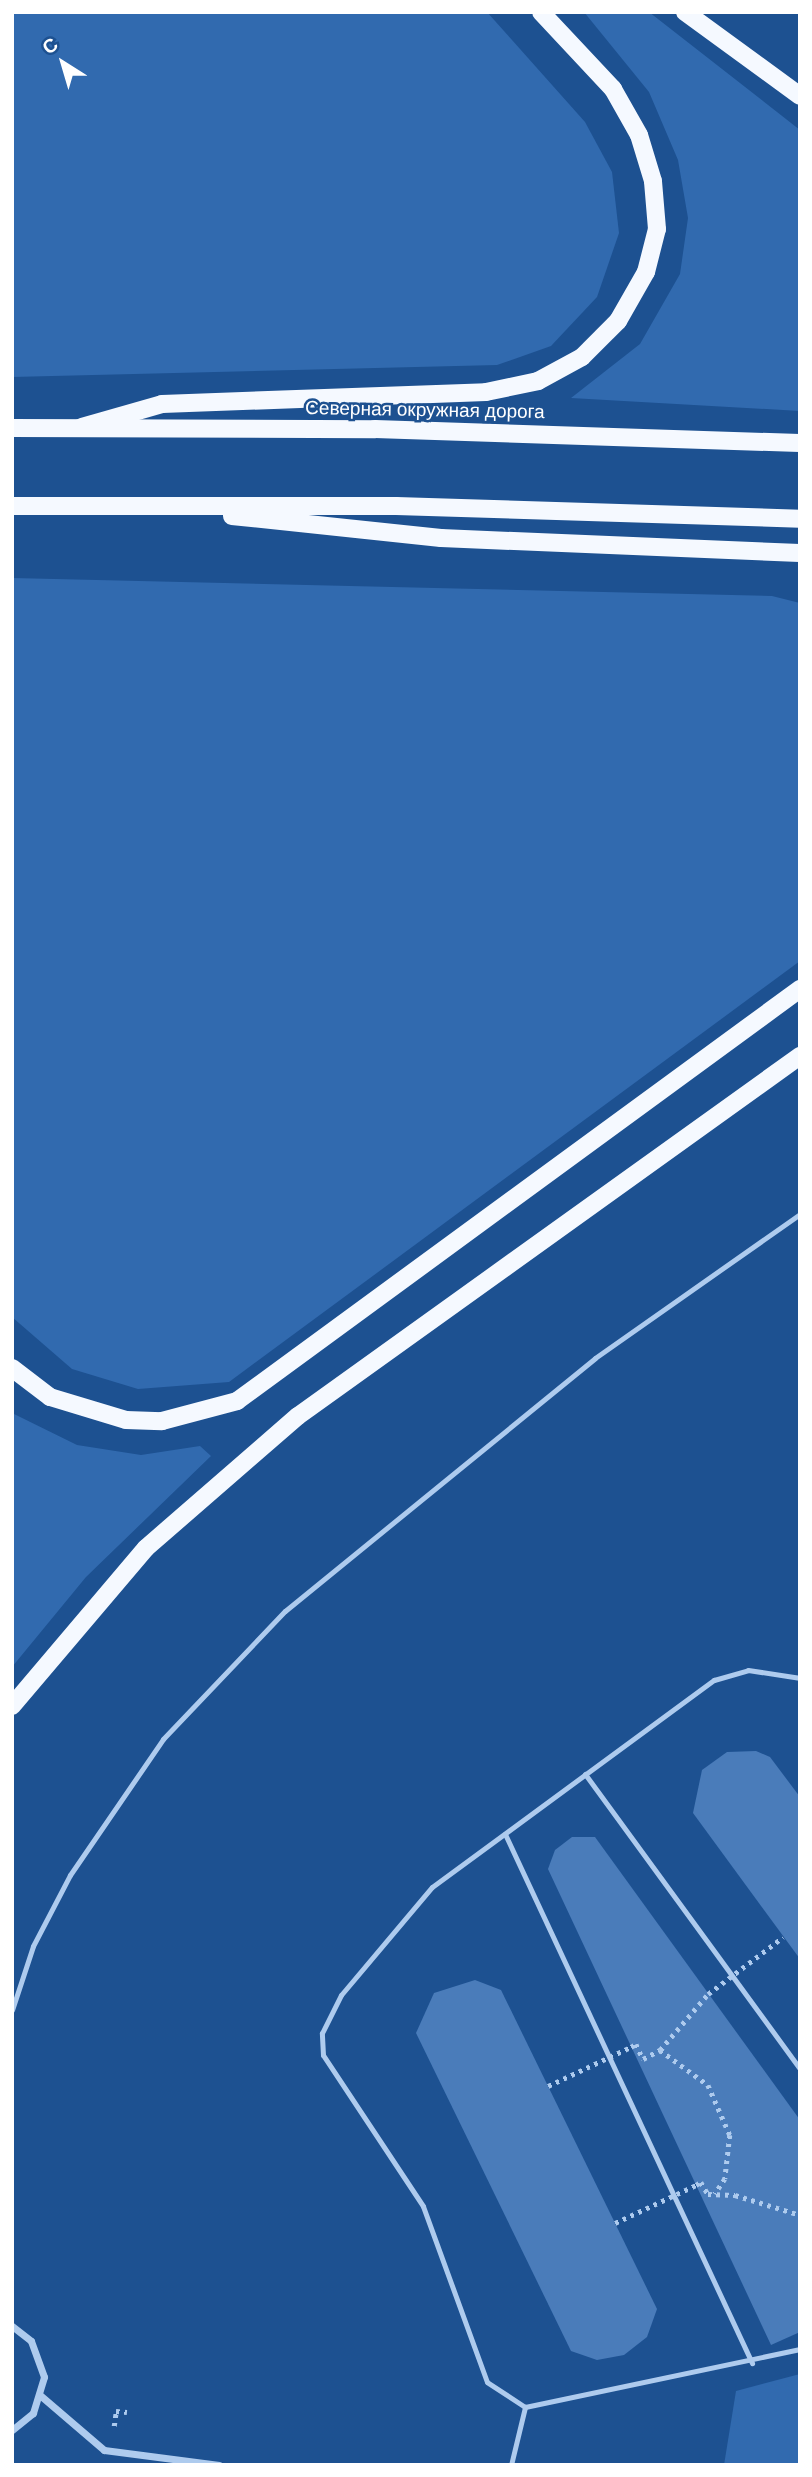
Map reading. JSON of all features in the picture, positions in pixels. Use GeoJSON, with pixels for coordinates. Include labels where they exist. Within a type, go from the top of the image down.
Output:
{"type":"FeatureCollection","features":[{"type":"Feature","properties":{"kind":"main road"},"geometry":{"type":"LineString","coordinates":[[82,427],[162,404],[486,392],[538,381],[582,357],[618,321],[646,272],[657,229],[653,181],[639,135],[613,89],[541,12]]}},
{"type":"Feature","properties":{"kind":"main road"},"geometry":{"type":"LineString","coordinates":[[685,12],[800,96]]}},
{"type":"Feature","properties":{"kind":"main road","name":"Северная окружная дорога"},"geometry":{"type":"LineString","coordinates":[[12,428],[82,427],[800,443]]}},
{"type":"Feature","properties":{"kind":"main road"},"geometry":{"type":"LineString","coordinates":[[12,506],[800,519]]}},
{"type":"Feature","properties":{"kind":"main road"},"geometry":{"type":"LineString","coordinates":[[138,506],[441,538],[800,553]]}},
{"type":"Feature","properties":{"kind":"main road"},"geometry":{"type":"LineString","coordinates":[[12,1368],[50,1397],[126,1420],[162,1421],[237,1401],[800,989]]}},
{"type":"Feature","properties":{"kind":"main road"},"geometry":{"type":"LineString","coordinates":[[12,1706],[146,1548],[269,1440],[800,1056]]}},
{"type":"Feature","properties":{"kind":"street"},"geometry":{"type":"LineString","coordinates":[[12,2326],[40,2358],[41,2396],[12,2430]]}},
{"type":"Feature","properties":{"kind":"street"},"geometry":{"type":"LineString","coordinates":[[41,2396],[104,2450],[219,2465]]}},
{"type":"Feature","properties":{"kind":"lane"},"geometry":{"type":"LineString","coordinates":[[12,2010],[33,1946],[70,1875],[155,1751],[285,1611],[596,1358],[800,1214]]}},
{"type":"Feature","properties":{"kind":"lane"},"geometry":{"type":"LineString","coordinates":[[800,1678],[730,1671],[505,1834],[423,1898],[341,1996],[320,2046],[423,2206],[487,2382],[525,2407],[752,2363],[800,2349]]}},
{"type":"Feature","properties":{"kind":"lane"},"geometry":{"type":"LineString","coordinates":[[585,1774],[800,2069]]}},
{"type":"Feature","properties":{"kind":"lane"},"geometry":{"type":"LineString","coordinates":[[505,1834],[752,2363]]}},
{"type":"Feature","properties":{"kind":"lane"},"geometry":{"type":"LineString","coordinates":[[511,2465],[525,2407]]}},
{"type":"Feature","properties":{"kind":"path"},"geometry":{"type":"LineString","coordinates":[[548,2086],[636,2044],[643,2059],[660,2050],[708,1994],[783,1937]]}},
{"type":"Feature","properties":{"kind":"path"},"geometry":{"type":"LineString","coordinates":[[660,2050],[708,2085],[723,2113],[729,2156],[715,2194]]}},
{"type":"Feature","properties":{"kind":"path"},"geometry":{"type":"LineString","coordinates":[[615,2223],[696,2185],[715,2194],[800,2215]]}},
{"type":"Feature","properties":{"kind":"path"},"geometry":{"type":"LineString","coordinates":[[113,2430],[116,2411],[127,2412]]}},
{"type":"Feature","properties":{"kind":"shaded area"},"geometry":{"type":"Polygon","coordinates":[[[12,12],[487,12],[585,122],[612,172],[619,233],[597,297],[551,346],[497,365],[12,377],[12,12]]]}},
{"type":"Feature","properties":{"kind":"shaded area"},"geometry":{"type":"Polygon","coordinates":[[[584,12],[649,12],[800,130],[800,411],[571,398],[640,344],[680,274],[688,218],[678,160],[649,92],[584,12]]]}},
{"type":"Feature","properties":{"kind":"shaded area"},"geometry":{"type":"Polygon","coordinates":[[[12,578],[772,596],[800,603],[800,961],[229,1382],[138,1389],[72,1369],[12,1317],[12,578]]]}},
{"type":"Feature","properties":{"kind":"shaded area"},"geometry":{"type":"Polygon","coordinates":[[[12,1413],[77,1445],[141,1455],[200,1446],[211,1456],[86,1577],[12,1667],[12,1413]]]}},
{"type":"Feature","properties":{"kind":"shaded area"},"geometry":{"type":"Polygon","coordinates":[[[800,2374],[800,2465],[724,2465],[736,2391],[800,2374]]]}},
{"type":"Feature","properties":{"kind":"building"},"geometry":{"type":"Polygon","coordinates":[[[756,1751],[770,1757],[800,1797],[800,1959],[693,1813],[702,1770],[727,1752],[756,1751]]]}},
{"type":"Feature","properties":{"kind":"building"},"geometry":{"type":"Polygon","coordinates":[[[572,1837],[595,1837],[800,2120],[800,2332],[771,2345],[548,1869],[555,1850],[572,1837]]]}},
{"type":"Feature","properties":{"kind":"building"},"geometry":{"type":"Polygon","coordinates":[[[475,1980],[501,1990],[657,2309],[647,2337],[624,2355],[597,2360],[571,2351],[416,2033],[434,1993],[475,1980]]]}}]}
